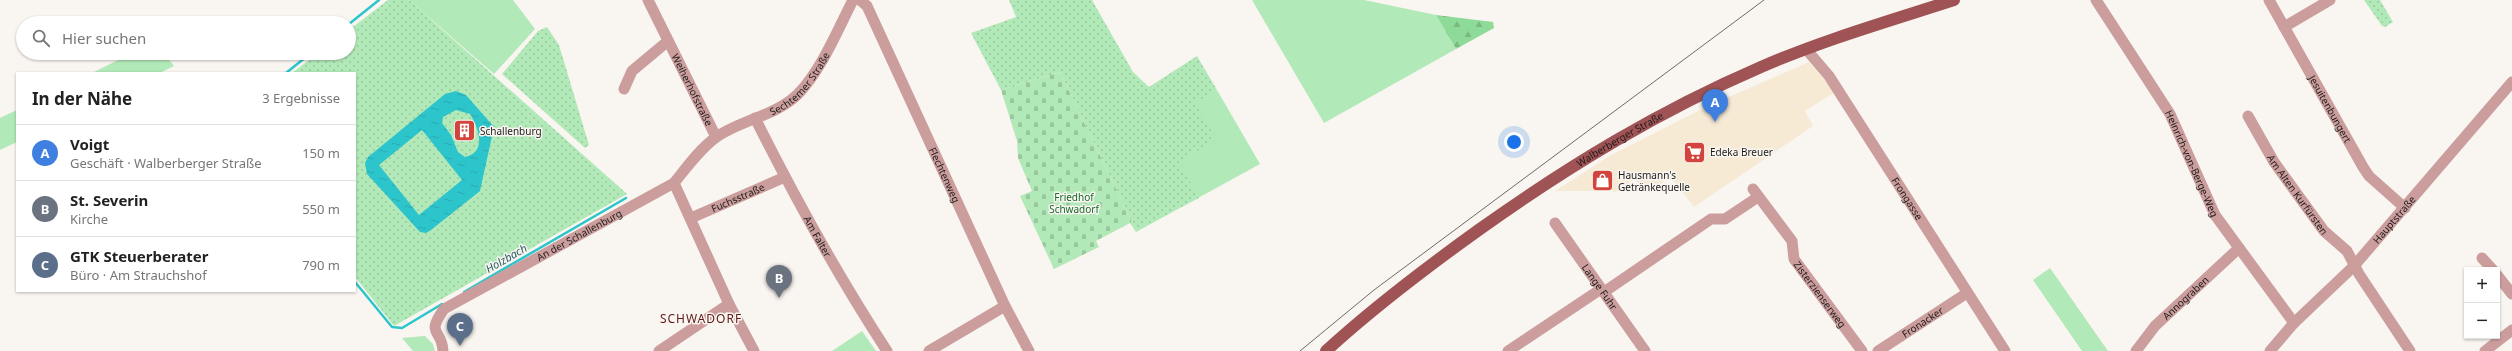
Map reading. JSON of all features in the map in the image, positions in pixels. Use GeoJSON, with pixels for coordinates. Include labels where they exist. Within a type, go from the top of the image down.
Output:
{"type":"FeatureCollection","features":[{"type":"Feature","properties":{"kind":"main road","name":"Walberberger Straße"},"geometry":{"type":"LineString","coordinates":[[1326,351],[1434,262],[1582,158],[1648,121],[1760,68],[1806,49],[1954,0]]}},
{"type":"Feature","properties":{"kind":"street","name":"Weiherhofstraße"},"geometry":{"type":"LineString","coordinates":[[648,0],[716,137]]}},
{"type":"Feature","properties":{"kind":"street","name":"Sechtemer Straße"},"geometry":{"type":"LineString","coordinates":[[716,137],[792,99],[809,82],[853,0]]}},
{"type":"Feature","properties":{"kind":"street","name":"Flechtenweg"},"geometry":{"type":"LineString","coordinates":[[860,0],[867,6],[1005,306],[1029,351]]}},
{"type":"Feature","properties":{"kind":"street","name":"Heinrich-von-Berge-Weg"},"geometry":{"type":"LineString","coordinates":[[2096,0],[2170,114],[2215,215],[2294,323]]}},
{"type":"Feature","properties":{"kind":"street","name":"Jesuitenbungert"},"geometry":{"type":"LineString","coordinates":[[2268,0],[2369,176],[2405,208]]}},
{"type":"Feature","properties":{"kind":"street"},"geometry":{"type":"LineString","coordinates":[[2284,27],[2330,0]]}},
{"type":"Feature","properties":{"kind":"street","name":"Weiherhofstraße"},"geometry":{"type":"LineString","coordinates":[[624,89],[632,71],[668,41]]}},
{"type":"Feature","properties":{"kind":"street","name":"Frongasse"},"geometry":{"type":"LineString","coordinates":[[1806,49],[1829,76],[2005,351]]}},
{"type":"Feature","properties":{"kind":"street","name":"Hauptstraße"},"geometry":{"type":"LineString","coordinates":[[2270,351],[2294,323],[2354,266],[2512,82]]}},
{"type":"Feature","properties":{"kind":"street","name":"Am Alten Kurfürsten"},"geometry":{"type":"LineString","coordinates":[[2248,116],[2283,175],[2324,231],[2347,251],[2354,266],[2410,351]]}},
{"type":"Feature","properties":{"kind":"street","name":"Am Falter"},"geometry":{"type":"LineString","coordinates":[[756,118],[785,177],[856,304],[887,351]]}},
{"type":"Feature","properties":{"kind":"street","name":"An der Schallenburg"},"geometry":{"type":"LineString","coordinates":[[444,351],[435,332],[434,322],[444,309],[674,182],[696,156],[716,137]]}},
{"type":"Feature","properties":{"kind":"street","name":"Fuchsstraße"},"geometry":{"type":"LineString","coordinates":[[691,218],[785,177]]}},
{"type":"Feature","properties":{"kind":"street"},"geometry":{"type":"LineString","coordinates":[[674,182],[729,304],[754,351]]}},
{"type":"Feature","properties":{"kind":"street","name":"Zisterzienserweg"},"geometry":{"type":"LineString","coordinates":[[1508,351],[1711,219],[1725,219],[1756,193],[1792,241],[1794,259],[1862,351]]}},
{"type":"Feature","properties":{"kind":"street","name":"Lange Fuhr"},"geometry":{"type":"LineString","coordinates":[[1555,223],[1645,351]]}},
{"type":"Feature","properties":{"kind":"street","name":"Annograben"},"geometry":{"type":"LineString","coordinates":[[2136,351],[2155,326],[2239,248]]}},
{"type":"Feature","properties":{"kind":"street"},"geometry":{"type":"LineString","coordinates":[[2482,258],[2490,267]]}},
{"type":"Feature","properties":{"kind":"street"},"geometry":{"type":"LineString","coordinates":[[2500,279],[2512,294]]}},
{"type":"Feature","properties":{"kind":"street","name":"Fronacker"},"geometry":{"type":"LineString","coordinates":[[1878,351],[1967,293]]}},
{"type":"Feature","properties":{"kind":"street"},"geometry":{"type":"LineString","coordinates":[[659,351],[729,304]]}},
{"type":"Feature","properties":{"kind":"street"},"geometry":{"type":"LineString","coordinates":[[929,351],[1005,306]]}},
{"type":"Feature","properties":{"kind":"street"},"geometry":{"type":"LineString","coordinates":[[2485,351],[2512,330]]}},
{"type":"Feature","properties":{"kind":"shaded area"},"geometry":{"type":"Polygon","coordinates":[[[1809,62],[1835,92],[1805,111],[1813,126],[1694,207],[1671,177],[1646,193],[1635,179],[1614,193],[1609,185],[1599,191],[1555,191],[1611,155],[1708,106],[1809,62]]]}},
{"type":"Feature","properties":{"kind":"green space"},"geometry":{"type":"Polygon","coordinates":[[[388,0],[409,0],[627,194],[394,326],[356,278],[356,72],[293,72],[309,60],[356,60],[356,25],[388,0]]]}},
{"type":"Feature","properties":{"kind":"green space"},"geometry":{"type":"Polygon","coordinates":[[[409,0],[513,0],[535,29],[494,74],[409,0]]]}},
{"type":"Feature","properties":{"kind":"green space"},"geometry":{"type":"Polygon","coordinates":[[[1009,0],[1092,0],[1133,72],[1149,87],[1197,56],[1217,90],[1195,103],[1217,140],[1179,161],[1199,198],[1138,229],[1132,222],[1060,72],[1001,90],[971,33],[1016,17],[1009,0]]]}},
{"type":"Feature","properties":{"kind":"green space"},"geometry":{"type":"Polygon","coordinates":[[[1252,0],[1364,0],[1436,15],[1456,49],[1324,123],[1252,0]]]}},
{"type":"Feature","properties":{"kind":"green space"},"geometry":{"type":"Polygon","coordinates":[[[2364,0],[2380,0],[2393,22],[2385,27],[2382,26],[2364,0]]]}},
{"type":"Feature","properties":{"kind":"green space"},"geometry":{"type":"Polygon","coordinates":[[[1436,15],[1493,22],[1494,28],[1456,49],[1436,15]]]}},
{"type":"Feature","properties":{"kind":"green space"},"geometry":{"type":"Polygon","coordinates":[[[547,27],[559,45],[589,145],[585,148],[502,74],[538,31],[547,27]]]}},
{"type":"Feature","properties":{"kind":"green space"},"geometry":{"type":"Polygon","coordinates":[[[118,60],[169,60],[174,66],[162,72],[94,72],[118,60]]]}},
{"type":"Feature","properties":{"kind":"green space","name":"Friedhof Schwadorf"},"geometry":{"type":"Polygon","coordinates":[[[1060,72],[1132,222],[1096,241],[1099,247],[1054,269],[1020,196],[1032,191],[1018,158],[1017,141],[1001,90],[1060,72]]]}},
{"type":"Feature","properties":{"kind":"green space"},"geometry":{"type":"Polygon","coordinates":[[[1217,90],[1260,164],[1136,232],[1130,223],[1132,222],[1138,229],[1179,161],[1194,103],[1217,90]]]}},
{"type":"Feature","properties":{"kind":"green space"},"geometry":{"type":"Polygon","coordinates":[[[16,110],[16,142],[0,150],[0,118],[16,110]]]}},
{"type":"Feature","properties":{"kind":"green space"},"geometry":{"type":"Polygon","coordinates":[[[2050,268],[2108,351],[2082,351],[2033,280],[2050,268]]]}},
{"type":"Feature","properties":{"kind":"green space"},"geometry":{"type":"Polygon","coordinates":[[[862,331],[876,351],[832,351],[862,331]]]}},
{"type":"Feature","properties":{"kind":"green space"},"geometry":{"type":"Polygon","coordinates":[[[425,336],[433,344],[435,351],[413,351],[402,338],[425,336]]]}},
{"type":"Feature","properties":{"kind":"water"},"geometry":{"type":"Polygon","coordinates":[[[456,91],[466,95],[494,127],[480,191],[426,233],[420,232],[367,174],[365,163],[368,157],[445,94],[456,91]],[[456,110],[443,117],[442,123],[451,135],[458,152],[465,157],[477,150],[479,145],[478,132],[470,114],[456,110]],[[422,130],[379,165],[419,215],[462,180],[422,130]]]}},
{"type":"Feature","properties":{"kind":"waterway"},"geometry":{"type":"LineString","coordinates":[[356,18],[379,0]]}},
{"type":"Feature","properties":{"kind":"waterway"},"geometry":{"type":"LineString","coordinates":[[287,72],[302,60]]}},
{"type":"Feature","properties":{"kind":"waterway","name":"Holzbach"},"geometry":{"type":"LineString","coordinates":[[464,292],[626,198]]}},
{"type":"Feature","properties":{"kind":"waterway","name":"Holzbach"},"geometry":{"type":"LineString","coordinates":[[356,283],[392,327],[402,328],[442,304]]}},
{"type":"Feature","properties":{"kind":"tram line"},"geometry":{"type":"LineString","coordinates":[[1300,351],[1374,290],[1764,0]]}},
{"type":"Feature","properties":{"kind":"place","name":"Voigt"},"geometry":{"type":"Point","coordinates":[1715,122]}},
{"type":"Feature","properties":{"kind":"place","name":"Schallenburg"},"geometry":{"type":"Point","coordinates":[464,131]}},
{"type":"Feature","properties":{"kind":"place","name":"Edeka Breuer"},"geometry":{"type":"Point","coordinates":[1695,152]}},
{"type":"Feature","properties":{"kind":"place","name":"Hausmann's Getränkequelle"},"geometry":{"type":"Point","coordinates":[1602,181]}},
{"type":"Feature","properties":{"kind":"place","name":"St. Severin"},"geometry":{"type":"Point","coordinates":[779,298]}},
{"type":"Feature","properties":{"kind":"place","name":"GTK Steuerberater"},"geometry":{"type":"Point","coordinates":[460,346]}},
{"type":"Feature","properties":{"kind":"district","name":"SCHWADORF"},"geometry":{"type":"Point","coordinates":[701,318]}}]}
